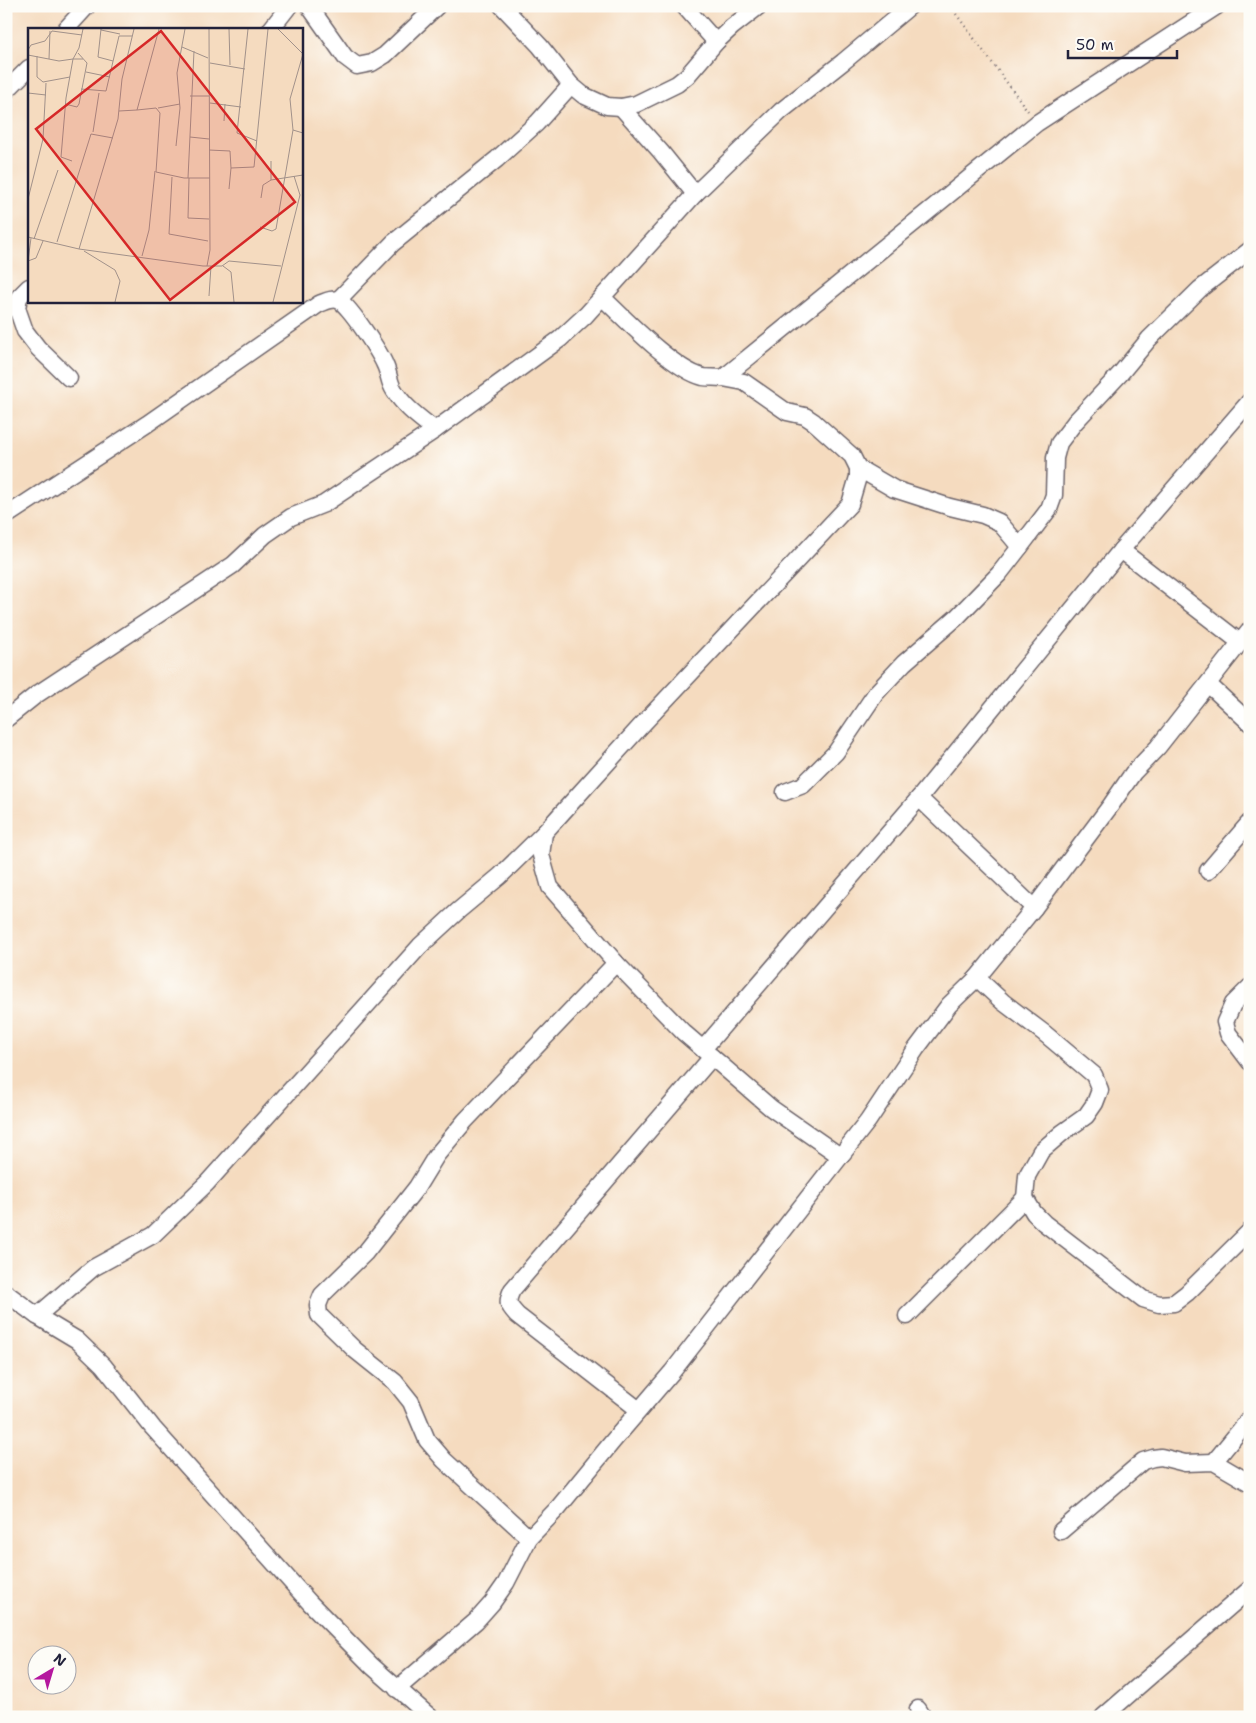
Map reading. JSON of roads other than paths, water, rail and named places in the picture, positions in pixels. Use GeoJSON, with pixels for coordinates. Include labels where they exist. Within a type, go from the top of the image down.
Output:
{"type":"FeatureCollection","features":[{"type":"Feature","properties":{"kind":"street"},"geometry":{"type":"LineString","coordinates":[[67,28],[88,6]]}},
{"type":"Feature","properties":{"kind":"street"},"geometry":{"type":"LineString","coordinates":[[272,28],[289,6]]}},
{"type":"Feature","properties":{"kind":"street"},"geometry":{"type":"LineString","coordinates":[[309,6],[345,57],[357,66],[372,63],[385,54],[437,6]]}},
{"type":"Feature","properties":{"kind":"street"},"geometry":{"type":"LineString","coordinates":[[502,6],[540,46],[571,85],[591,99],[607,106],[621,108],[636,104],[677,84],[687,76],[716,42],[759,6]]}},
{"type":"Feature","properties":{"kind":"street"},"geometry":{"type":"LineString","coordinates":[[684,6],[716,42]]}},
{"type":"Feature","properties":{"kind":"street"},"geometry":{"type":"LineString","coordinates":[[6,719],[36,695],[233,565],[266,534],[292,517],[324,504],[435,430],[560,339],[602,298],[695,194],[781,110],[843,62],[910,6]]}},
{"type":"Feature","properties":{"kind":"street"},"geometry":{"type":"LineString","coordinates":[[723,378],[1037,123],[1217,6]]}},
{"type":"Feature","properties":{"kind":"street"},"geometry":{"type":"LineString","coordinates":[[6,91],[28,69]]}},
{"type":"Feature","properties":{"kind":"street"},"geometry":{"type":"LineString","coordinates":[[338,300],[393,244],[497,159],[537,123],[571,85]]}},
{"type":"Feature","properties":{"kind":"street"},"geometry":{"type":"LineString","coordinates":[[621,108],[661,152],[695,194]]}},
{"type":"Feature","properties":{"kind":"street"},"geometry":{"type":"LineString","coordinates":[[785,792],[803,785],[836,752],[882,687],[904,663],[957,617],[998,574],[1020,547],[1049,509],[1054,495],[1056,458],[1060,444],[1075,422],[1120,374],[1149,339],[1200,289],[1250,250]]}},
{"type":"Feature","properties":{"kind":"street"},"geometry":{"type":"LineString","coordinates":[[28,288],[20,297],[17,308],[25,331],[38,348],[69,378]]}},
{"type":"Feature","properties":{"kind":"street"},"geometry":{"type":"LineString","coordinates":[[37,1316],[92,1268],[152,1235],[200,1190],[420,946],[500,876],[544,833],[639,728],[850,504],[858,477],[858,468],[852,456],[814,422],[805,416],[787,412],[744,382],[702,376],[686,369],[660,351],[602,298]]}},
{"type":"Feature","properties":{"kind":"street"},"geometry":{"type":"LineString","coordinates":[[6,516],[147,424],[319,304],[329,300],[338,300],[346,306],[377,350],[386,366],[393,389],[406,406],[435,430]]}},
{"type":"Feature","properties":{"kind":"street"},"geometry":{"type":"LineString","coordinates":[[639,1410],[517,1315],[509,1305],[508,1298],[512,1290],[919,798],[1121,550],[1250,401]]}},
{"type":"Feature","properties":{"kind":"street"},"geometry":{"type":"LineString","coordinates":[[858,468],[894,489],[950,507],[983,515],[998,522],[1020,547]]}},
{"type":"Feature","properties":{"kind":"street"},"geometry":{"type":"LineString","coordinates":[[397,1689],[492,1604],[506,1583],[529,1538],[558,1508],[672,1372],[868,1121],[949,1005],[977,978],[1034,908],[1133,773],[1158,747],[1245,636],[1121,550]]}},
{"type":"Feature","properties":{"kind":"street"},"geometry":{"type":"LineString","coordinates":[[1208,684],[1250,723]]}},
{"type":"Feature","properties":{"kind":"street"},"geometry":{"type":"LineString","coordinates":[[919,798],[1034,908]]}},
{"type":"Feature","properties":{"kind":"street"},"geometry":{"type":"LineString","coordinates":[[1208,871],[1250,822]]}},
{"type":"Feature","properties":{"kind":"street"},"geometry":{"type":"LineString","coordinates":[[544,833],[541,855],[550,887],[616,963],[683,1032],[771,1108],[840,1156]]}},
{"type":"Feature","properties":{"kind":"street"},"geometry":{"type":"LineString","coordinates":[[529,1538],[444,1460],[428,1440],[411,1402],[395,1382],[354,1350],[319,1315],[318,1305],[322,1295],[365,1253],[416,1187],[436,1156],[465,1121],[616,963]]}},
{"type":"Feature","properties":{"kind":"street"},"geometry":{"type":"LineString","coordinates":[[977,978],[1003,1002],[1094,1074],[1100,1090],[1095,1103],[1086,1116],[1041,1151],[1026,1176],[1025,1198],[1034,1213],[1044,1223],[1142,1299],[1159,1304],[1174,1303],[1187,1294],[1250,1230]]}},
{"type":"Feature","properties":{"kind":"street"},"geometry":{"type":"LineString","coordinates":[[1250,987],[1233,1004],[1225,1022],[1228,1034],[1250,1062]]}},
{"type":"Feature","properties":{"kind":"street"},"geometry":{"type":"LineString","coordinates":[[907,1316],[1025,1198]]}},
{"type":"Feature","properties":{"kind":"street"},"geometry":{"type":"LineString","coordinates":[[6,1293],[37,1316],[77,1340],[103,1365],[154,1428],[310,1603],[422,1714]]}},
{"type":"Feature","properties":{"kind":"street"},"geometry":{"type":"LineString","coordinates":[[1214,1462],[1250,1418]]}},
{"type":"Feature","properties":{"kind":"street"},"geometry":{"type":"LineString","coordinates":[[1061,1531],[1143,1461],[1152,1458],[1161,1457],[1185,1463],[1214,1462],[1250,1483]]}},
{"type":"Feature","properties":{"kind":"street"},"geometry":{"type":"LineString","coordinates":[[1104,1717],[1250,1589]]}}]}
